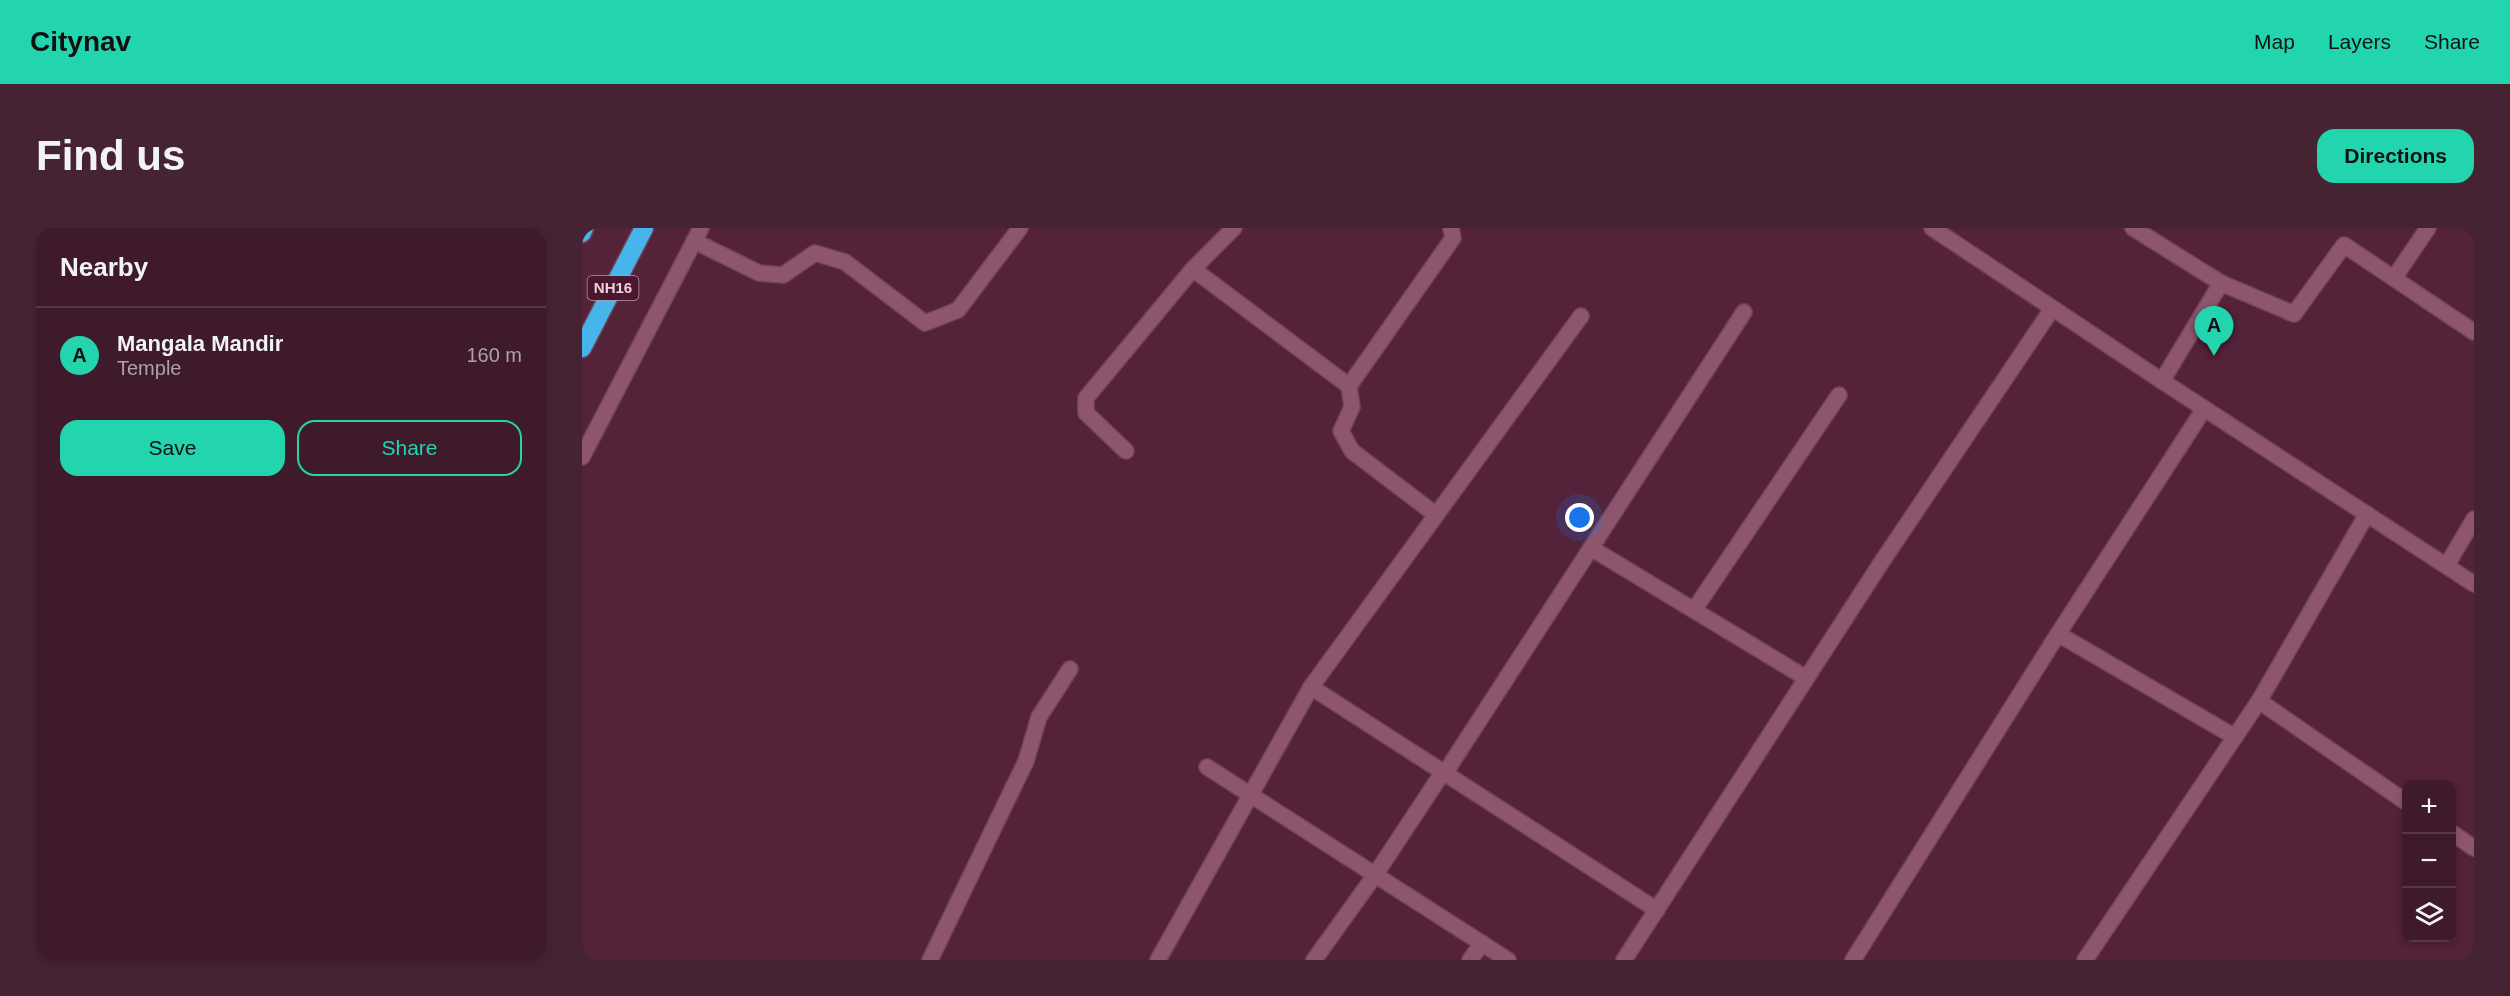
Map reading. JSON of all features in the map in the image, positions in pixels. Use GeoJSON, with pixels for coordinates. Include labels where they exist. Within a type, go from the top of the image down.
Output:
{"type":"FeatureCollection","features":[{"type":"Feature","properties":{"kind":"highway"},"geometry":{"type":"LineString","coordinates":[[582,232],[584,228]]}},
{"type":"Feature","properties":{"kind":"highway","name":"NH16"},"geometry":{"type":"LineString","coordinates":[[582,348],[644,228]]}},
{"type":"Feature","properties":{"kind":"street"},"geometry":{"type":"LineString","coordinates":[[582,457],[697,234],[759,273],[783,275],[815,253],[844,262],[925,323],[958,309],[1020,228]]}},
{"type":"Feature","properties":{"kind":"street"},"geometry":{"type":"LineString","coordinates":[[1126,451],[1086,413],[1086,398],[1193,269],[1234,228]]}},
{"type":"Feature","properties":{"kind":"street"},"geometry":{"type":"LineString","coordinates":[[1436,515],[1352,451],[1341,431],[1352,407],[1349,386],[1453,238],[1451,228]]}},
{"type":"Feature","properties":{"kind":"street"},"geometry":{"type":"LineString","coordinates":[[1932,228],[2204,409],[2474,584]]}},
{"type":"Feature","properties":{"kind":"street"},"geometry":{"type":"LineString","coordinates":[[2133,228],[2221,283],[2294,314],[2344,245],[2474,332]]}},
{"type":"Feature","properties":{"kind":"street"},"geometry":{"type":"LineString","coordinates":[[2394,278],[2428,228]]}},
{"type":"Feature","properties":{"kind":"street"},"geometry":{"type":"LineString","coordinates":[[1193,269],[1349,386]]}},
{"type":"Feature","properties":{"kind":"street"},"geometry":{"type":"LineString","coordinates":[[2162,381],[2221,283]]}},
{"type":"Feature","properties":{"kind":"street"},"geometry":{"type":"LineString","coordinates":[[1624,960],[1806,678],[2052,309]]}},
{"type":"Feature","properties":{"kind":"street"},"geometry":{"type":"LineString","coordinates":[[1314,960],[1375,875],[1443,772],[1445,773],[1744,312]]}},
{"type":"Feature","properties":{"kind":"street"},"geometry":{"type":"LineString","coordinates":[[1158,960],[1311,687],[1581,316]]}},
{"type":"Feature","properties":{"kind":"street"},"geometry":{"type":"LineString","coordinates":[[1694,610],[1839,395]]}},
{"type":"Feature","properties":{"kind":"street"},"geometry":{"type":"LineString","coordinates":[[1853,960],[2058,634],[2204,409]]}},
{"type":"Feature","properties":{"kind":"street"},"geometry":{"type":"LineString","coordinates":[[2085,960],[2259,701],[2367,514]]}},
{"type":"Feature","properties":{"kind":"street"},"geometry":{"type":"LineString","coordinates":[[2447,565],[2474,519]]}},
{"type":"Feature","properties":{"kind":"street"},"geometry":{"type":"LineString","coordinates":[[1591,548],[1806,678]]}},
{"type":"Feature","properties":{"kind":"street"},"geometry":{"type":"LineString","coordinates":[[2058,634],[2235,737]]}},
{"type":"Feature","properties":{"kind":"street"},"geometry":{"type":"LineString","coordinates":[[930,960],[1026,761],[1039,717],[1070,669]]}},
{"type":"Feature","properties":{"kind":"street"},"geometry":{"type":"LineString","coordinates":[[1311,687],[1657,909]]}},
{"type":"Feature","properties":{"kind":"street"},"geometry":{"type":"LineString","coordinates":[[2259,701],[2402,799]]}},
{"type":"Feature","properties":{"kind":"street"},"geometry":{"type":"LineString","coordinates":[[1207,767],[1508,960]]}},
{"type":"Feature","properties":{"kind":"street"},"geometry":{"type":"LineString","coordinates":[[2453,834],[2474,848]]}},
{"type":"Feature","properties":{"kind":"street"},"geometry":{"type":"LineString","coordinates":[[1470,960],[1482,943]]}},
{"type":"Feature","properties":{"kind":"place","name":"Mangala Mandir"},"geometry":{"type":"Point","coordinates":[2214,356]}}]}
